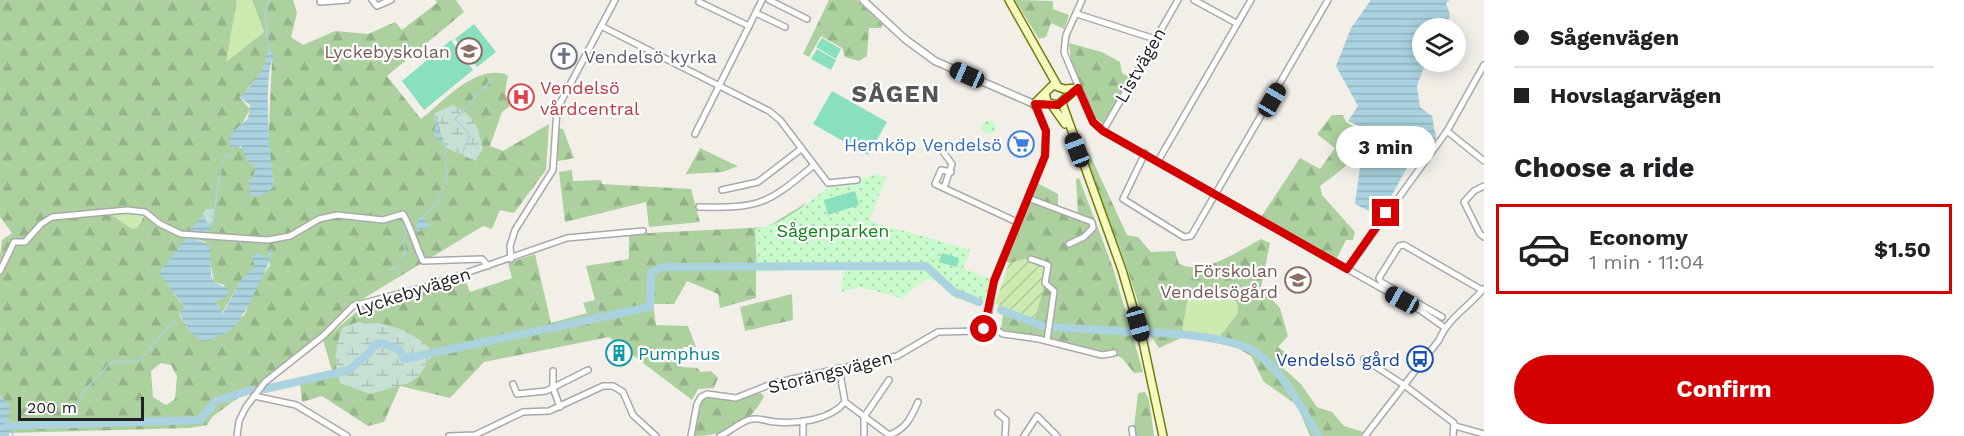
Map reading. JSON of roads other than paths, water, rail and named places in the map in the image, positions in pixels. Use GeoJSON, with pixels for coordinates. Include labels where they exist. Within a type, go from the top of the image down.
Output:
{"type":"FeatureCollection","features":[{"type":"Feature","properties":{"kind":"main road"},"geometry":{"type":"LineString","coordinates":[[1009,0],[1059,92],[1070,130],[1122,270],[1143,342],[1163,436]]}},
{"type":"Feature","properties":{"kind":"main road"},"geometry":{"type":"LineString","coordinates":[[1035,104],[1045,94],[1078,88]]}},
{"type":"Feature","properties":{"kind":"main road"},"geometry":{"type":"LineString","coordinates":[[1035,104],[1050,103],[1059,92]]}},
{"type":"Feature","properties":{"kind":"main road"},"geometry":{"type":"LineString","coordinates":[[1045,94],[1070,130]]}},
{"type":"Feature","properties":{"kind":"street"},"geometry":{"type":"LineString","coordinates":[[320,2],[347,0]]}},
{"type":"Feature","properties":{"kind":"street"},"geometry":{"type":"LineString","coordinates":[[372,0],[381,6],[391,0]]}},
{"type":"Feature","properties":{"kind":"street"},"geometry":{"type":"LineString","coordinates":[[511,259],[510,246],[515,230],[553,170],[557,109],[614,2],[607,0]]}},
{"type":"Feature","properties":{"kind":"street"},"geometry":{"type":"LineString","coordinates":[[695,134],[762,0]]}},
{"type":"Feature","properties":{"kind":"street"},"geometry":{"type":"LineString","coordinates":[[769,0],[807,19]]}},
{"type":"Feature","properties":{"kind":"street"},"geometry":{"type":"LineString","coordinates":[[863,0],[905,39],[928,56],[1035,104],[1047,142],[1043,162],[994,281],[987,324],[1003,334],[1047,341],[1102,355],[1114,353]]}},
{"type":"Feature","properties":{"kind":"street"},"geometry":{"type":"LineString","coordinates":[[1082,0],[1064,43],[1078,88],[1093,122],[1103,131],[1442,321]]}},
{"type":"Feature","properties":{"kind":"street","name":"Listvägen"},"geometry":{"type":"LineString","coordinates":[[1103,131],[1178,0]]}},
{"type":"Feature","properties":{"kind":"street"},"geometry":{"type":"LineString","coordinates":[[1194,0],[1236,23]]}},
{"type":"Feature","properties":{"kind":"street"},"geometry":{"type":"LineString","coordinates":[[1158,161],[1251,0]]}},
{"type":"Feature","properties":{"kind":"street"},"geometry":{"type":"LineString","coordinates":[[1145,153],[1124,196],[1125,201],[1184,237],[1195,231],[1328,0]]}},
{"type":"Feature","properties":{"kind":"street"},"geometry":{"type":"LineString","coordinates":[[699,2],[749,26]]}},
{"type":"Feature","properties":{"kind":"street"},"geometry":{"type":"LineString","coordinates":[[756,13],[785,27]]}},
{"type":"Feature","properties":{"kind":"street"},"geometry":{"type":"LineString","coordinates":[[1077,14],[1155,39]]}},
{"type":"Feature","properties":{"kind":"street"},"geometry":{"type":"LineString","coordinates":[[601,26],[769,111],[780,120],[828,183],[857,180]]}},
{"type":"Feature","properties":{"kind":"street"},"geometry":{"type":"LineString","coordinates":[[1347,269],[1447,131],[1484,65]]}},
{"type":"Feature","properties":{"kind":"street"},"geometry":{"type":"LineString","coordinates":[[1447,131],[1484,161]]}},
{"type":"Feature","properties":{"kind":"street"},"geometry":{"type":"LineString","coordinates":[[722,190],[758,182],[801,149]]}},
{"type":"Feature","properties":{"kind":"street"},"geometry":{"type":"LineString","coordinates":[[944,153],[950,158],[951,172],[944,188]]}},
{"type":"Feature","properties":{"kind":"street"},"geometry":{"type":"LineString","coordinates":[[699,207],[742,207],[759,204],[774,196],[813,166]]}},
{"type":"Feature","properties":{"kind":"street"},"geometry":{"type":"LineString","coordinates":[[951,172],[941,170],[935,184],[1017,222]]}},
{"type":"Feature","properties":{"kind":"street"},"geometry":{"type":"LineString","coordinates":[[1484,186],[1474,191],[1464,202],[1480,234],[1484,237]]}},
{"type":"Feature","properties":{"kind":"street"},"geometry":{"type":"LineString","coordinates":[[1028,198],[1092,222],[1094,228],[1090,233],[1069,244]]}},
{"type":"Feature","properties":{"kind":"street"},"geometry":{"type":"LineString","coordinates":[[0,271],[10,246],[14,242],[25,242],[41,224],[52,218],[127,210],[145,212],[160,224],[181,234],[268,240],[290,236],[319,219],[337,215],[383,220],[403,214],[412,228],[413,241],[423,261],[482,259],[488,266]]}},
{"type":"Feature","properties":{"kind":"street","name":"Lyckebyvägen"},"geometry":{"type":"LineString","coordinates":[[237,436],[239,421],[265,382],[323,336],[353,306],[511,259],[567,238],[643,231]]}},
{"type":"Feature","properties":{"kind":"street"},"geometry":{"type":"LineString","coordinates":[[1402,244],[1483,289],[1471,304],[1442,321],[1379,278],[1402,244]]}},
{"type":"Feature","properties":{"kind":"street"},"geometry":{"type":"LineString","coordinates":[[1031,259],[1048,265],[1045,283],[1054,291],[1047,341]]}},
{"type":"Feature","properties":{"kind":"street"},"geometry":{"type":"LineString","coordinates":[[1365,436],[1439,339],[1442,321]]}},
{"type":"Feature","properties":{"kind":"street","name":"Storängsvägen"},"geometry":{"type":"LineString","coordinates":[[691,436],[697,404],[701,397],[707,394],[736,398],[774,383],[897,356],[938,332],[979,331],[987,324]]}},
{"type":"Feature","properties":{"kind":"street"},"geometry":{"type":"LineString","coordinates":[[1364,359],[1404,385],[1455,426],[1484,434]]}},
{"type":"Feature","properties":{"kind":"street"},"geometry":{"type":"LineString","coordinates":[[839,368],[845,402],[889,435],[901,434],[918,402]]}},
{"type":"Feature","properties":{"kind":"street"},"geometry":{"type":"LineString","coordinates":[[553,370],[553,388],[560,407]]}},
{"type":"Feature","properties":{"kind":"street"},"geometry":{"type":"LineString","coordinates":[[513,384],[517,394],[546,391],[588,370]]}},
{"type":"Feature","properties":{"kind":"street"},"geometry":{"type":"LineString","coordinates":[[864,436],[864,417],[889,380]]}},
{"type":"Feature","properties":{"kind":"street"},"geometry":{"type":"LineString","coordinates":[[449,436],[475,435],[523,412],[549,411],[603,386],[613,386],[623,392],[633,416],[656,436]]}},
{"type":"Feature","properties":{"kind":"street"},"geometry":{"type":"LineString","coordinates":[[254,396],[296,405],[347,436]]}},
{"type":"Feature","properties":{"kind":"street"},"geometry":{"type":"LineString","coordinates":[[720,436],[751,418],[773,422],[803,421],[829,414],[839,409],[845,402]]}},
{"type":"Feature","properties":{"kind":"street"},"geometry":{"type":"LineString","coordinates":[[998,413],[1006,420],[1005,436]]}},
{"type":"Feature","properties":{"kind":"street"},"geometry":{"type":"LineString","coordinates":[[1024,436],[1037,416],[1057,436]]}},
{"type":"Feature","properties":{"kind":"street"},"geometry":{"type":"LineString","coordinates":[[803,421],[803,436]]}},
{"type":"Feature","properties":{"kind":"street"},"geometry":{"type":"LineString","coordinates":[[1453,436],[1455,426]]}},
{"type":"Feature","properties":{"kind":"water"},"geometry":{"type":"Polygon","coordinates":[[[1371,0],[1450,0],[1446,3],[1449,18],[1412,18],[1412,72],[1422,72],[1417,86],[1420,107],[1432,116],[1436,138],[1431,147],[1413,160],[1390,198],[1375,214],[1355,204],[1363,145],[1359,126],[1348,121],[1358,106],[1336,66],[1351,28],[1371,0]]]}},
{"type":"Feature","properties":{"kind":"water"},"geometry":{"type":"Polygon","coordinates":[[[270,52],[275,54],[271,63],[268,96],[269,138],[274,185],[263,195],[256,196],[249,194],[250,187],[247,180],[252,179],[255,172],[254,164],[248,162],[241,146],[231,149],[230,138],[231,134],[248,118],[250,105],[239,97],[254,81],[266,62],[265,55],[270,52]]]}},
{"type":"Feature","properties":{"kind":"water"},"geometry":{"type":"Polygon","coordinates":[[[436,116],[438,117],[444,146],[434,135],[436,116]]]}},
{"type":"Feature","properties":{"kind":"water"},"geometry":{"type":"Polygon","coordinates":[[[203,214],[207,223],[212,225],[208,233],[190,231],[203,214]]]}},
{"type":"Feature","properties":{"kind":"water"},"geometry":{"type":"Polygon","coordinates":[[[420,216],[425,219],[425,223],[433,224],[418,232],[416,225],[420,216]]]}},
{"type":"Feature","properties":{"kind":"water"},"geometry":{"type":"Polygon","coordinates":[[[193,238],[210,245],[211,275],[214,282],[229,289],[227,296],[214,303],[219,305],[222,315],[241,280],[255,266],[251,257],[258,253],[267,258],[270,249],[273,250],[256,291],[237,323],[226,333],[203,342],[191,333],[179,313],[185,308],[159,273],[185,239],[193,238]]]}},
{"type":"Feature","properties":{"kind":"water"},"geometry":{"type":"Polygon","coordinates":[[[0,395],[9,405],[9,436],[0,436],[0,395]]]}},
{"type":"Feature","properties":{"kind":"waterway"},"geometry":{"type":"LineString","coordinates":[[269,0],[265,15],[269,52]]}},
{"type":"Feature","properties":{"kind":"waterway"},"geometry":{"type":"LineString","coordinates":[[463,151],[470,135],[455,119],[492,79]]}},
{"type":"Feature","properties":{"kind":"waterway"},"geometry":{"type":"LineString","coordinates":[[422,218],[434,206],[447,179],[445,146]]}},
{"type":"Feature","properties":{"kind":"waterway"},"geometry":{"type":"LineString","coordinates":[[210,224],[214,220],[223,160],[225,155],[233,156]]}},
{"type":"Feature","properties":{"kind":"waterway"},"geometry":{"type":"LineString","coordinates":[[399,260],[406,251],[403,243],[406,233],[402,223]]}},
{"type":"Feature","properties":{"kind":"waterway"},"geometry":{"type":"LineString","coordinates":[[389,270],[399,266]]}},
{"type":"Feature","properties":{"kind":"waterway"},"geometry":{"type":"LineString","coordinates":[[265,389],[349,370],[376,344],[382,343],[400,350],[404,359],[650,307],[651,273],[663,267],[926,266],[954,292],[979,302]]}},
{"type":"Feature","properties":{"kind":"waterway"},"geometry":{"type":"LineString","coordinates":[[598,301],[598,306]]}},
{"type":"Feature","properties":{"kind":"waterway"},"geometry":{"type":"LineString","coordinates":[[598,308],[599,317]]}},
{"type":"Feature","properties":{"kind":"waterway"},"geometry":{"type":"LineString","coordinates":[[1001,310],[1046,327]]}},
{"type":"Feature","properties":{"kind":"waterway"},"geometry":{"type":"LineString","coordinates":[[74,411],[85,390],[111,362],[139,361],[174,320]]}},
{"type":"Feature","properties":{"kind":"waterway"},"geometry":{"type":"LineString","coordinates":[[1052,327],[1133,332]]}},
{"type":"Feature","properties":{"kind":"waterway"},"geometry":{"type":"LineString","coordinates":[[1144,332],[1220,340],[1248,348],[1268,362],[1284,382],[1318,436]]}},
{"type":"Feature","properties":{"kind":"waterway"},"geometry":{"type":"LineString","coordinates":[[9,426],[200,420],[216,401],[251,390]]}},
{"type":"Feature","properties":{"kind":"waterway"},"geometry":{"type":"LineString","coordinates":[[68,422],[72,415]]}},
{"type":"Feature","properties":{"kind":"waterway"},"geometry":{"type":"LineString","coordinates":[[9,429],[14,429],[12,436]]}},
{"type":"Feature","properties":{"kind":"place","name":"Lyckebyskolan"},"geometry":{"type":"Point","coordinates":[469,51]}},
{"type":"Feature","properties":{"kind":"place","name":"Vendelsö kyrka"},"geometry":{"type":"Point","coordinates":[564,56]}},
{"type":"Feature","properties":{"kind":"place","name":"Vendelsö vårdcentral"},"geometry":{"type":"Point","coordinates":[521,97]}},
{"type":"Feature","properties":{"kind":"place","name":"Hemköp Vendelsö"},"geometry":{"type":"Point","coordinates":[1021,144]}},
{"type":"Feature","properties":{"kind":"place","name":"Förskolan Vendelsögård"},"geometry":{"type":"Point","coordinates":[1298,280]}},
{"type":"Feature","properties":{"kind":"place","name":"Pumphus"},"geometry":{"type":"Point","coordinates":[619,353]}},
{"type":"Feature","properties":{"kind":"place","name":"Vendelsö gård"},"geometry":{"type":"Point","coordinates":[1420,359]}},
{"type":"Feature","properties":{"kind":"district","name":"SÅGEN"},"geometry":{"type":"Point","coordinates":[896,94]}},
{"type":"Feature","properties":{"kind":"park label","name":"Sågenparken"},"geometry":{"type":"Point","coordinates":[833,230]}}]}
